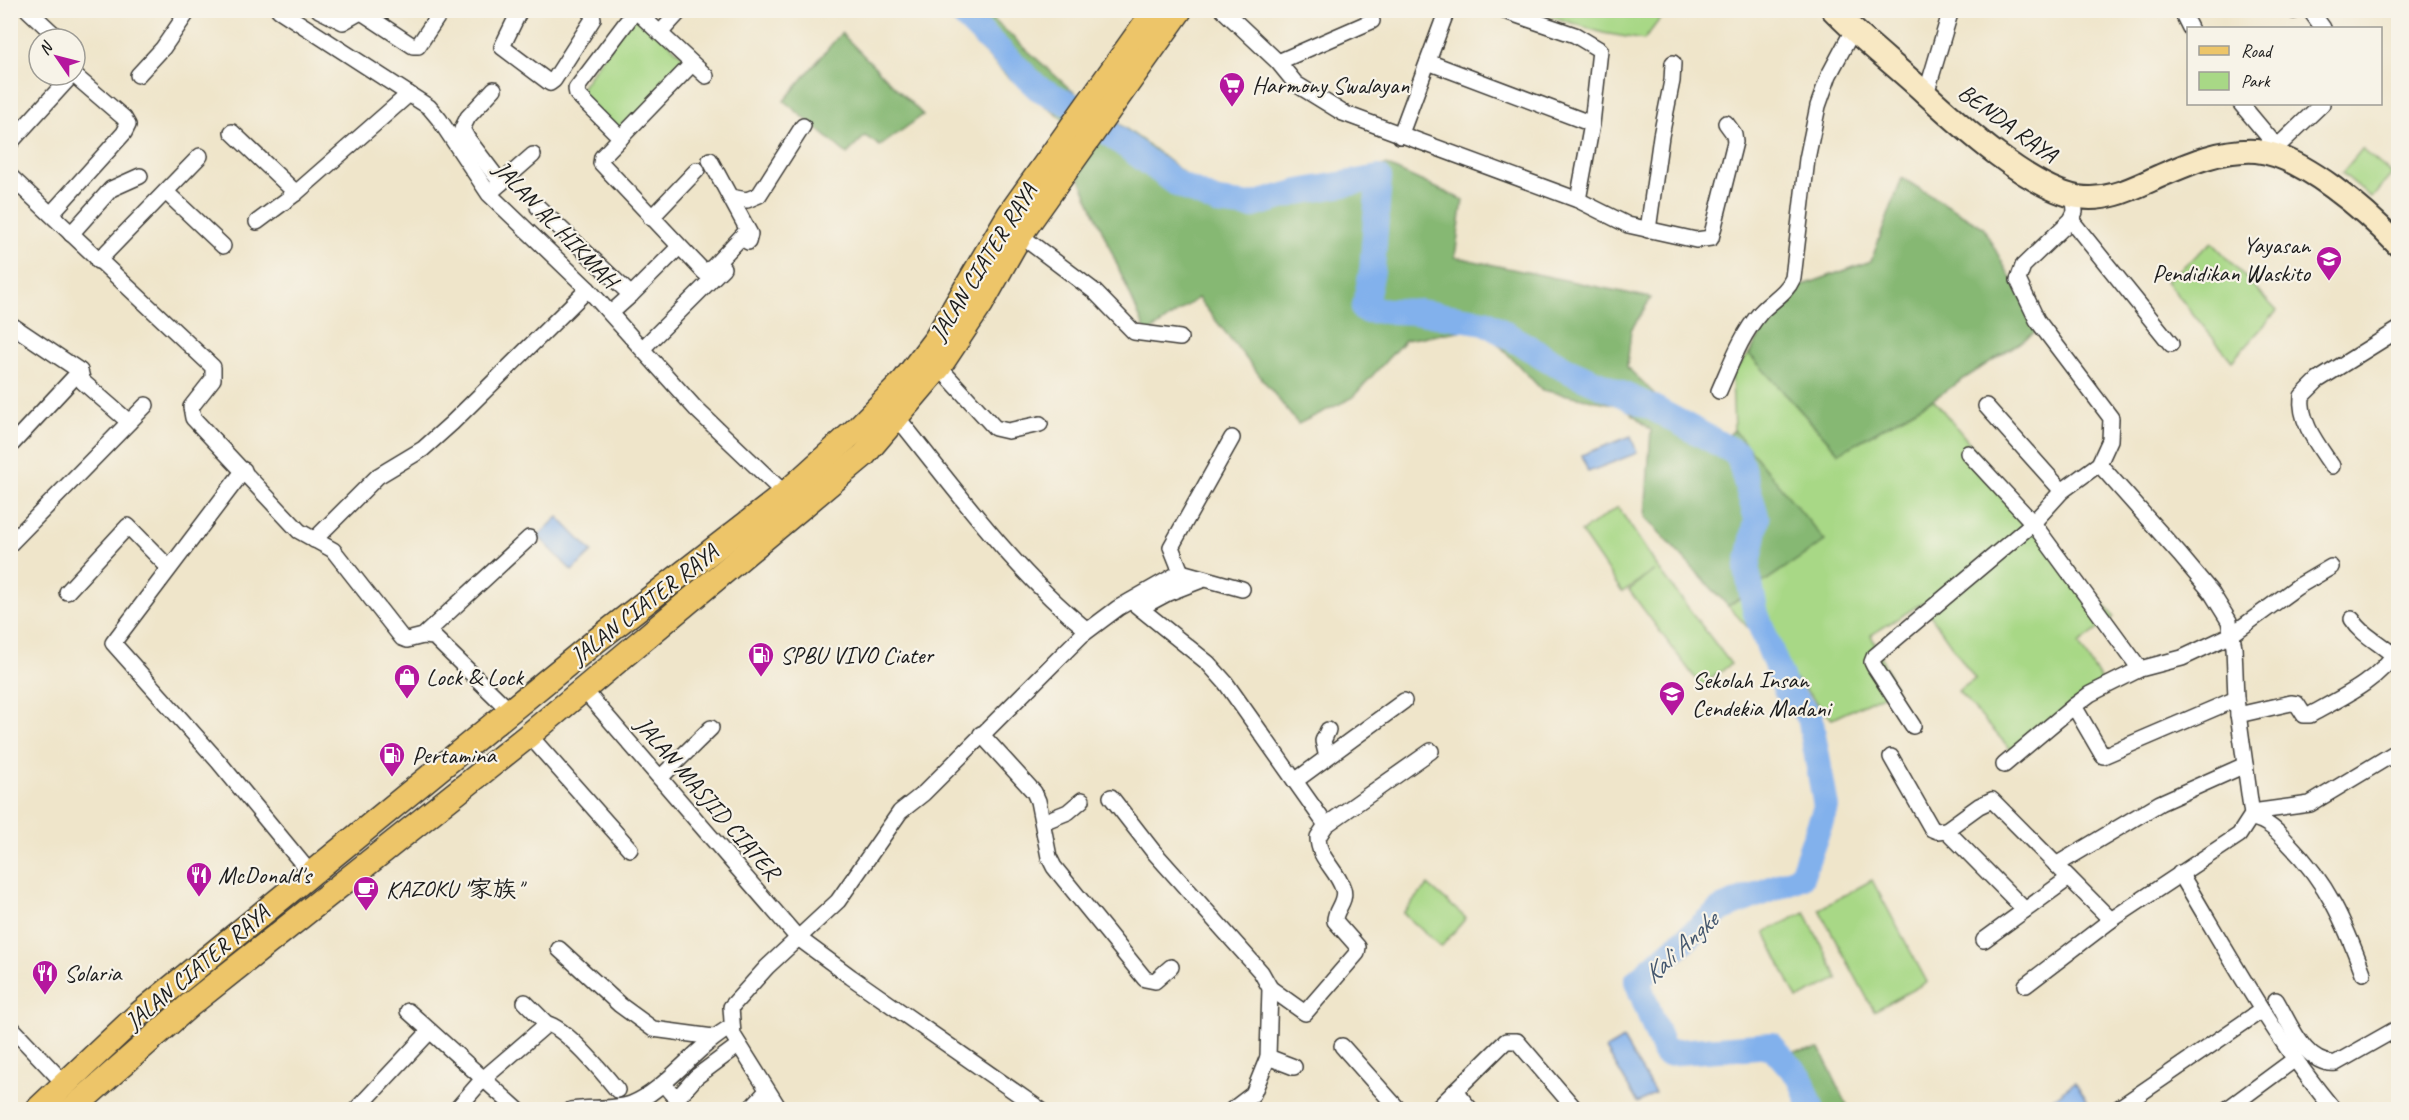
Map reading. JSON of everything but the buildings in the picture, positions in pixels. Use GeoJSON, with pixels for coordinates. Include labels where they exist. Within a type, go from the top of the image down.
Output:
{"type":"FeatureCollection","features":[{"type":"Feature","properties":{"kind":"main road","name":"JALAN CIATER RAYA"},"geometry":{"type":"LineString","coordinates":[[1103,100],[1155,10]]}},
{"type":"Feature","properties":{"kind":"main road","name":"JALAN CIATER RAYA"},"geometry":{"type":"LineString","coordinates":[[37,1110],[63,1082],[138,1015],[597,640],[785,494],[859,428],[904,381],[936,339],[1009,215],[1180,10]]}},
{"type":"Feature","properties":{"kind":"main road","name":"JALAN CIATER RAYA"},"geometry":{"type":"LineString","coordinates":[[71,1110],[191,1004],[529,735],[864,455],[939,367],[981,304],[1075,138]]}},
{"type":"Feature","properties":{"kind":"main road"},"geometry":{"type":"LineString","coordinates":[[597,640],[613,663]]}},
{"type":"Feature","properties":{"kind":"main road"},"geometry":{"type":"LineString","coordinates":[[379,819],[396,842]]}},
{"type":"Feature","properties":{"kind":"street"},"geometry":{"type":"LineString","coordinates":[[28,10],[47,27]]}},
{"type":"Feature","properties":{"kind":"street"},"geometry":{"type":"LineString","coordinates":[[138,75],[163,48],[189,10]]}},
{"type":"Feature","properties":{"kind":"street","name":"JALAN AL HIKMAH"},"geometry":{"type":"LineString","coordinates":[[279,10],[420,100],[439,119],[489,194],[588,289],[696,409],[785,494]]}},
{"type":"Feature","properties":{"kind":"street"},"geometry":{"type":"LineString","coordinates":[[319,10],[343,22],[363,12],[413,46],[418,46],[442,10]]}},
{"type":"Feature","properties":{"kind":"street"},"geometry":{"type":"LineString","coordinates":[[520,10],[502,47],[550,82],[554,80],[593,19],[591,10]]}},
{"type":"Feature","properties":{"kind":"street"},"geometry":{"type":"LineString","coordinates":[[660,33],[681,10]]}},
{"type":"Feature","properties":{"kind":"street"},"geometry":{"type":"LineString","coordinates":[[1223,10],[1278,62],[1296,84],[1319,100],[1400,136],[1578,200],[1628,225],[1648,230],[1696,240],[1712,238],[1735,142],[1734,134],[1726,123]]}},
{"type":"Feature","properties":{"kind":"street"},"geometry":{"type":"LineString","coordinates":[[1400,136],[1448,10]]}},
{"type":"Feature","properties":{"kind":"street"},"geometry":{"type":"LineString","coordinates":[[1502,10],[1575,35],[1600,50],[1592,124],[1578,200]]}},
{"type":"Feature","properties":{"kind":"street","name":"BENDA RAYA"},"geometry":{"type":"LineString","coordinates":[[1833,10],[1852,30],[1967,129],[2027,174],[2074,196],[2095,200],[2115,196],[2210,156],[2275,150],[2339,194],[2398,245]]}},
{"type":"Feature","properties":{"kind":"street"},"geometry":{"type":"LineString","coordinates":[[1926,94],[1951,10]]}},
{"type":"Feature","properties":{"kind":"street"},"geometry":{"type":"LineString","coordinates":[[2181,10],[2190,27]]}},
{"type":"Feature","properties":{"kind":"street"},"geometry":{"type":"LineString","coordinates":[[2310,10],[2322,27]]}},
{"type":"Feature","properties":{"kind":"street"},"geometry":{"type":"LineString","coordinates":[[621,138],[577,94],[576,89],[635,11],[691,65],[706,76]]}},
{"type":"Feature","properties":{"kind":"street"},"geometry":{"type":"LineString","coordinates":[[1278,62],[1372,21]]}},
{"type":"Feature","properties":{"kind":"street"},"geometry":{"type":"LineString","coordinates":[[1719,391],[1750,327],[1763,310],[1784,293],[1793,279],[1807,159],[1818,106],[1829,75],[1852,30]]}},
{"type":"Feature","properties":{"kind":"street"},"geometry":{"type":"LineString","coordinates":[[1428,62],[1592,124]]}},
{"type":"Feature","properties":{"kind":"street"},"geometry":{"type":"LineString","coordinates":[[1648,230],[1673,63]]}},
{"type":"Feature","properties":{"kind":"street"},"geometry":{"type":"LineString","coordinates":[[691,65],[603,157],[601,163],[701,270],[707,272],[744,234]]}},
{"type":"Feature","properties":{"kind":"street"},"geometry":{"type":"LineString","coordinates":[[10,143],[62,87]]}},
{"type":"Feature","properties":{"kind":"street"},"geometry":{"type":"LineString","coordinates":[[51,214],[124,133],[128,125],[124,118],[87,87]]}},
{"type":"Feature","properties":{"kind":"street"},"geometry":{"type":"LineString","coordinates":[[494,90],[468,117],[462,129],[466,138],[501,183]]}},
{"type":"Feature","properties":{"kind":"street"},"geometry":{"type":"LineString","coordinates":[[256,222],[296,193],[410,94]]}},
{"type":"Feature","properties":{"kind":"street"},"geometry":{"type":"LineString","coordinates":[[2242,105],[2275,150],[2321,105]]}},
{"type":"Feature","properties":{"kind":"street"},"geometry":{"type":"LineString","coordinates":[[730,197],[747,201],[759,195],[803,126]]}},
{"type":"Feature","properties":{"kind":"street"},"geometry":{"type":"LineString","coordinates":[[232,132],[296,193]]}},
{"type":"Feature","properties":{"kind":"street"},"geometry":{"type":"LineString","coordinates":[[489,194],[533,155]]}},
{"type":"Feature","properties":{"kind":"street"},"geometry":{"type":"LineString","coordinates":[[98,261],[167,193],[200,156]]}},
{"type":"Feature","properties":{"kind":"street"},"geometry":{"type":"LineString","coordinates":[[643,348],[748,242],[750,234],[710,160]]}},
{"type":"Feature","properties":{"kind":"street"},"geometry":{"type":"LineString","coordinates":[[651,218],[697,170]]}},
{"type":"Feature","properties":{"kind":"street"},"geometry":{"type":"LineString","coordinates":[[70,234],[111,189],[140,176]]}},
{"type":"Feature","properties":{"kind":"street"},"geometry":{"type":"LineString","coordinates":[[14,185],[51,214],[98,261],[213,367],[213,378],[193,403],[191,415],[300,531],[333,550],[402,639],[434,637],[511,712]]}},
{"type":"Feature","properties":{"kind":"street"},"geometry":{"type":"LineString","coordinates":[[167,193],[223,246]]}},
{"type":"Feature","properties":{"kind":"street"},"geometry":{"type":"LineString","coordinates":[[1913,726],[1874,666],[1874,657],[2033,523],[2062,491],[2099,464],[2110,440],[2110,418],[2037,320],[2018,280],[2023,266],[2071,220],[2075,212],[2074,196]]}},
{"type":"Feature","properties":{"kind":"street"},"geometry":{"type":"LineString","coordinates":[[538,207],[631,295]]}},
{"type":"Feature","properties":{"kind":"street"},"geometry":{"type":"LineString","coordinates":[[2071,220],[2171,344]]}},
{"type":"Feature","properties":{"kind":"street"},"geometry":{"type":"LineString","coordinates":[[1020,235],[1094,291],[1134,332],[1180,338]]}},
{"type":"Feature","properties":{"kind":"street"},"geometry":{"type":"LineString","coordinates":[[611,313],[679,247]]}},
{"type":"Feature","properties":{"kind":"street"},"geometry":{"type":"LineString","coordinates":[[314,540],[378,476],[423,449],[452,423],[588,289]]}},
{"type":"Feature","properties":{"kind":"street"},"geometry":{"type":"LineString","coordinates":[[10,324],[80,371],[83,381],[129,422]]}},
{"type":"Feature","properties":{"kind":"street"},"geometry":{"type":"LineString","coordinates":[[2332,466],[2313,437],[2302,414],[2302,396],[2318,380],[2398,330]]}},
{"type":"Feature","properties":{"kind":"street"},"geometry":{"type":"LineString","coordinates":[[2398,337],[2398,348]]}},
{"type":"Feature","properties":{"kind":"street"},"geometry":{"type":"LineString","coordinates":[[939,367],[994,428],[1008,431],[1040,424]]}},
{"type":"Feature","properties":{"kind":"street"},"geometry":{"type":"LineString","coordinates":[[10,446],[80,371]]}},
{"type":"Feature","properties":{"kind":"street"},"geometry":{"type":"LineString","coordinates":[[10,544],[146,405]]}},
{"type":"Feature","properties":{"kind":"street"},"geometry":{"type":"LineString","coordinates":[[1986,406],[2062,491]]}},
{"type":"Feature","properties":{"kind":"street"},"geometry":{"type":"LineString","coordinates":[[897,417],[1003,549],[1051,600],[1087,630]]}},
{"type":"Feature","properties":{"kind":"street"},"geometry":{"type":"LineString","coordinates":[[1181,572],[1171,547],[1232,438]]}},
{"type":"Feature","properties":{"kind":"street"},"geometry":{"type":"LineString","coordinates":[[1968,453],[2033,523],[2140,669]]}},
{"type":"Feature","properties":{"kind":"street"},"geometry":{"type":"LineString","coordinates":[[2026,985],[2111,920],[2239,835],[2252,815],[2236,699],[2229,621],[2211,592],[2099,464]]}},
{"type":"Feature","properties":{"kind":"street"},"geometry":{"type":"LineString","coordinates":[[244,470],[116,637],[115,647],[218,761],[311,874]]}},
{"type":"Feature","properties":{"kind":"street"},"geometry":{"type":"LineString","coordinates":[[68,592],[128,526],[169,568]]}},
{"type":"Feature","properties":{"kind":"street"},"geometry":{"type":"LineString","coordinates":[[423,636],[529,538]]}},
{"type":"Feature","properties":{"kind":"street"},"geometry":{"type":"LineString","coordinates":[[2004,765],[2090,694],[2140,669],[2182,658],[2231,635],[2297,587],[2331,567]]}},
{"type":"Feature","properties":{"kind":"street"},"geometry":{"type":"LineString","coordinates":[[1135,605],[1181,572]]}},
{"type":"Feature","properties":{"kind":"street"},"geometry":{"type":"LineString","coordinates":[[1181,572],[1242,589]]}},
{"type":"Feature","properties":{"kind":"street"},"geometry":{"type":"LineString","coordinates":[[780,1110],[739,1045],[731,1027],[731,1007],[797,937],[838,901],[900,812],[924,793],[1087,630],[1135,605],[1204,579]]}},
{"type":"Feature","properties":{"kind":"street"},"geometry":{"type":"LineString","coordinates":[[1135,605],[1208,663],[1225,682],[1326,825]]}},
{"type":"Feature","properties":{"kind":"street"},"geometry":{"type":"LineString","coordinates":[[2238,715],[2290,703],[2296,704],[2304,715],[2310,715],[2355,690],[2396,653],[2361,633],[2352,619]]}},
{"type":"Feature","properties":{"kind":"street","name":"JALAN MASJID CIATER"},"geometry":{"type":"LineString","coordinates":[[584,690],[797,937],[850,977],[1041,1110]]}},
{"type":"Feature","properties":{"kind":"street"},"geometry":{"type":"LineString","coordinates":[[2074,706],[2103,756],[2236,699]]}},
{"type":"Feature","properties":{"kind":"street"},"geometry":{"type":"LineString","coordinates":[[1295,781],[1404,701]]}},
{"type":"Feature","properties":{"kind":"street"},"geometry":{"type":"LineString","coordinates":[[660,778],[711,728]]}},
{"type":"Feature","properties":{"kind":"street"},"geometry":{"type":"LineString","coordinates":[[1327,757],[1323,741],[1328,730]]}},
{"type":"Feature","properties":{"kind":"street"},"geometry":{"type":"LineString","coordinates":[[981,734],[1034,792],[1043,822],[1049,857],[1054,867],[1145,979],[1155,981],[1171,967]]}},
{"type":"Feature","properties":{"kind":"street"},"geometry":{"type":"LineString","coordinates":[[529,735],[630,849]]}},
{"type":"Feature","properties":{"kind":"street"},"geometry":{"type":"LineString","coordinates":[[1111,797],[1153,851],[1262,972],[1270,988],[1305,1013],[1359,950],[1335,921],[1344,894],[1318,847],[1318,837],[1326,825],[1431,751]]}},
{"type":"Feature","properties":{"kind":"street"},"geometry":{"type":"LineString","coordinates":[[2252,815],[2310,804],[2398,751]]}},
{"type":"Feature","properties":{"kind":"street"},"geometry":{"type":"LineString","coordinates":[[1891,758],[1932,829],[1946,830],[1979,806],[1992,800],[2111,920]]}},
{"type":"Feature","properties":{"kind":"street"},"geometry":{"type":"LineString","coordinates":[[2056,865],[2160,803],[2245,765]]}},
{"type":"Feature","properties":{"kind":"street"},"geometry":{"type":"LineString","coordinates":[[1043,822],[1068,812],[1082,800]]}},
{"type":"Feature","properties":{"kind":"street"},"geometry":{"type":"LineString","coordinates":[[2252,815],[2269,824],[2281,835],[2308,863],[2325,886],[2345,924],[2363,972]]}},
{"type":"Feature","properties":{"kind":"street"},"geometry":{"type":"LineString","coordinates":[[1946,830],[2025,910]]}},
{"type":"Feature","properties":{"kind":"street"},"geometry":{"type":"LineString","coordinates":[[2180,873],[2262,1010],[2332,1109]]}},
{"type":"Feature","properties":{"kind":"street"},"geometry":{"type":"LineString","coordinates":[[1984,940],[2069,878]]}},
{"type":"Feature","properties":{"kind":"street"},"geometry":{"type":"LineString","coordinates":[[559,949],[620,1005],[653,1029],[713,1037]]}},
{"type":"Feature","properties":{"kind":"street"},"geometry":{"type":"LineString","coordinates":[[1232,1110],[1253,1094],[1268,1057],[1270,988]]}},
{"type":"Feature","properties":{"kind":"street"},"geometry":{"type":"LineString","coordinates":[[2276,1000],[2311,1056],[2325,1064],[2336,1063],[2398,1028]]}},
{"type":"Feature","properties":{"kind":"street"},"geometry":{"type":"LineString","coordinates":[[525,1002],[547,1024],[553,1025],[580,1049],[617,1090]]}},
{"type":"Feature","properties":{"kind":"street"},"geometry":{"type":"LineString","coordinates":[[2116,1110],[2262,1010]]}},
{"type":"Feature","properties":{"kind":"street"},"geometry":{"type":"LineString","coordinates":[[408,1011],[518,1110]]}},
{"type":"Feature","properties":{"kind":"street"},"geometry":{"type":"LineString","coordinates":[[456,1110],[483,1079],[547,1024]]}},
{"type":"Feature","properties":{"kind":"street"},"geometry":{"type":"LineString","coordinates":[[10,1026],[63,1082]]}},
{"type":"Feature","properties":{"kind":"street"},"geometry":{"type":"LineString","coordinates":[[571,1110],[632,1104],[648,1094],[713,1037],[731,1027]]}},
{"type":"Feature","properties":{"kind":"street"},"geometry":{"type":"LineString","coordinates":[[356,1110],[430,1031]]}},
{"type":"Feature","properties":{"kind":"street"},"geometry":{"type":"LineString","coordinates":[[1436,1110],[1506,1041],[1512,1040],[1517,1041],[1576,1110]]}},
{"type":"Feature","properties":{"kind":"street"},"geometry":{"type":"LineString","coordinates":[[667,1088],[673,1095],[681,1094],[696,1077],[739,1045]]}},
{"type":"Feature","properties":{"kind":"street"},"geometry":{"type":"LineString","coordinates":[[1342,1046],[1399,1110]]}},
{"type":"Feature","properties":{"kind":"street"},"geometry":{"type":"LineString","coordinates":[[1268,1057],[1293,1067]]}},
{"type":"Feature","properties":{"kind":"street"},"geometry":{"type":"LineString","coordinates":[[2226,1110],[2295,1059]]}},
{"type":"Feature","properties":{"kind":"street"},"geometry":{"type":"LineString","coordinates":[[749,1110],[767,1091]]}},
{"type":"Feature","properties":{"kind":"street"},"geometry":{"type":"LineString","coordinates":[[1455,1091],[1471,1110]]}},
{"type":"Feature","properties":{"kind":"green space"},"geometry":{"type":"Polygon","coordinates":[[[635,11],[695,68],[621,138],[577,94],[635,11]]]}},
{"type":"Feature","properties":{"kind":"green space"},"geometry":{"type":"Polygon","coordinates":[[[912,11],[984,11],[1070,89],[1150,146],[1195,182],[1235,195],[1270,193],[1386,165],[1463,200],[1455,257],[1651,298],[1631,330],[1627,367],[1713,452],[1734,430],[1825,541],[1728,606],[1645,517],[1651,430],[1623,406],[1542,390],[1482,327],[1405,340],[1352,398],[1298,424],[1198,298],[1147,334],[1077,172],[1096,145],[1007,76],[953,21],[912,11]]]}},
{"type":"Feature","properties":{"kind":"green space"},"geometry":{"type":"Polygon","coordinates":[[[1535,11],[1666,11],[1644,40],[1603,33],[1535,11]]]}},
{"type":"Feature","properties":{"kind":"green space"},"geometry":{"type":"Polygon","coordinates":[[[841,33],[923,115],[880,146],[865,136],[847,154],[784,101],[841,33]]]}},
{"type":"Feature","properties":{"kind":"green space"},"geometry":{"type":"Polygon","coordinates":[[[2362,149],[2392,174],[2372,198],[2342,173],[2362,149]]]}},
{"type":"Feature","properties":{"kind":"green space"},"geometry":{"type":"Polygon","coordinates":[[[1902,178],[1983,227],[2039,330],[1933,399],[1839,453],[1749,354],[1770,319],[1798,287],[1871,261],[1902,178]]]}},
{"type":"Feature","properties":{"kind":"green space"},"geometry":{"type":"Polygon","coordinates":[[[2212,242],[2277,311],[2232,361],[2166,281],[2212,242]]]}},
{"type":"Feature","properties":{"kind":"green space"},"geometry":{"type":"Polygon","coordinates":[[[1749,354],[1839,453],[1933,399],[2114,617],[2079,644],[2105,687],[2012,751],[1958,691],[1975,679],[1922,603],[1871,635],[1896,689],[1832,719],[1728,606],[1824,541],[1734,430],[1732,375],[1749,354]]]}},
{"type":"Feature","properties":{"kind":"green space"},"geometry":{"type":"Polygon","coordinates":[[[1618,507],[1658,568],[1731,664],[1701,686],[1629,590],[1655,570],[1622,592],[1581,532],[1618,507]]]}},
{"type":"Feature","properties":{"kind":"green space"},"geometry":{"type":"Polygon","coordinates":[[[1872,880],[1927,982],[1874,1011],[1819,909],[1872,880]]]}},
{"type":"Feature","properties":{"kind":"green space"},"geometry":{"type":"Polygon","coordinates":[[[1428,885],[1466,918],[1441,947],[1403,913],[1428,885]]]}},
{"type":"Feature","properties":{"kind":"green space"},"geometry":{"type":"Polygon","coordinates":[[[1805,912],[1838,979],[1797,999],[1765,932],[1805,912]]]}},
{"type":"Feature","properties":{"kind":"green space"},"geometry":{"type":"Polygon","coordinates":[[[1820,1049],[1849,1109],[1800,1109],[1778,1053],[1820,1049]]]}},
{"type":"Feature","properties":{"kind":"water"},"geometry":{"type":"Polygon","coordinates":[[[1631,436],[1637,453],[1588,472],[1582,455],[1631,436]]]}},
{"type":"Feature","properties":{"kind":"water"},"geometry":{"type":"Polygon","coordinates":[[[558,517],[592,552],[572,571],[538,536],[558,517]]]}},
{"type":"Feature","properties":{"kind":"water"},"geometry":{"type":"Polygon","coordinates":[[[1623,1039],[1655,1093],[1638,1103],[1606,1049],[1623,1039]]]}},
{"type":"Feature","properties":{"kind":"water"},"geometry":{"type":"Polygon","coordinates":[[[2075,1082],[2087,1100],[2074,1109],[2042,1109],[2045,1104],[2075,1082]]]}},
{"type":"Feature","properties":{"kind":"waterway","name":"Kali Angke"},"geometry":{"type":"LineString","coordinates":[[958,10],[1038,88],[1071,105],[1179,185],[1217,202],[1250,206],[1299,192],[1379,178],[1372,271],[1364,310],[1419,312],[1485,322],[1565,369],[1653,408],[1738,454],[1757,519],[1747,570],[1756,614],[1786,690],[1810,717],[1826,807],[1801,877],[1721,909],[1637,981],[1665,1053],[1771,1045],[1801,1079],[1812,1110]]}},
{"type":"Feature","properties":{"kind":"place","name":"Harmony Swalayan"},"geometry":{"type":"Point","coordinates":[1232,108]}},
{"type":"Feature","properties":{"kind":"place","name":"Yayasan Pendidikan Waskito"},"geometry":{"type":"Point","coordinates":[2329,282]}},
{"type":"Feature","properties":{"kind":"place","name":"SPBU VIVO Ciater"},"geometry":{"type":"Point","coordinates":[761,678]}},
{"type":"Feature","properties":{"kind":"place","name":"Lock & Lock"},"geometry":{"type":"Point","coordinates":[407,700]}},
{"type":"Feature","properties":{"kind":"place","name":"Sekolah Insan Cendekia Madani"},"geometry":{"type":"Point","coordinates":[1672,717]}},
{"type":"Feature","properties":{"kind":"place","name":"Pertamina"},"geometry":{"type":"Point","coordinates":[392,778]}},
{"type":"Feature","properties":{"kind":"place","name":"McDonald's"},"geometry":{"type":"Point","coordinates":[199,898]}},
{"type":"Feature","properties":{"kind":"place","name":"KAZOKU \"家族\""},"geometry":{"type":"Point","coordinates":[366,912]}},
{"type":"Feature","properties":{"kind":"place","name":"Solaria"},"geometry":{"type":"Point","coordinates":[45,996]}}]}
